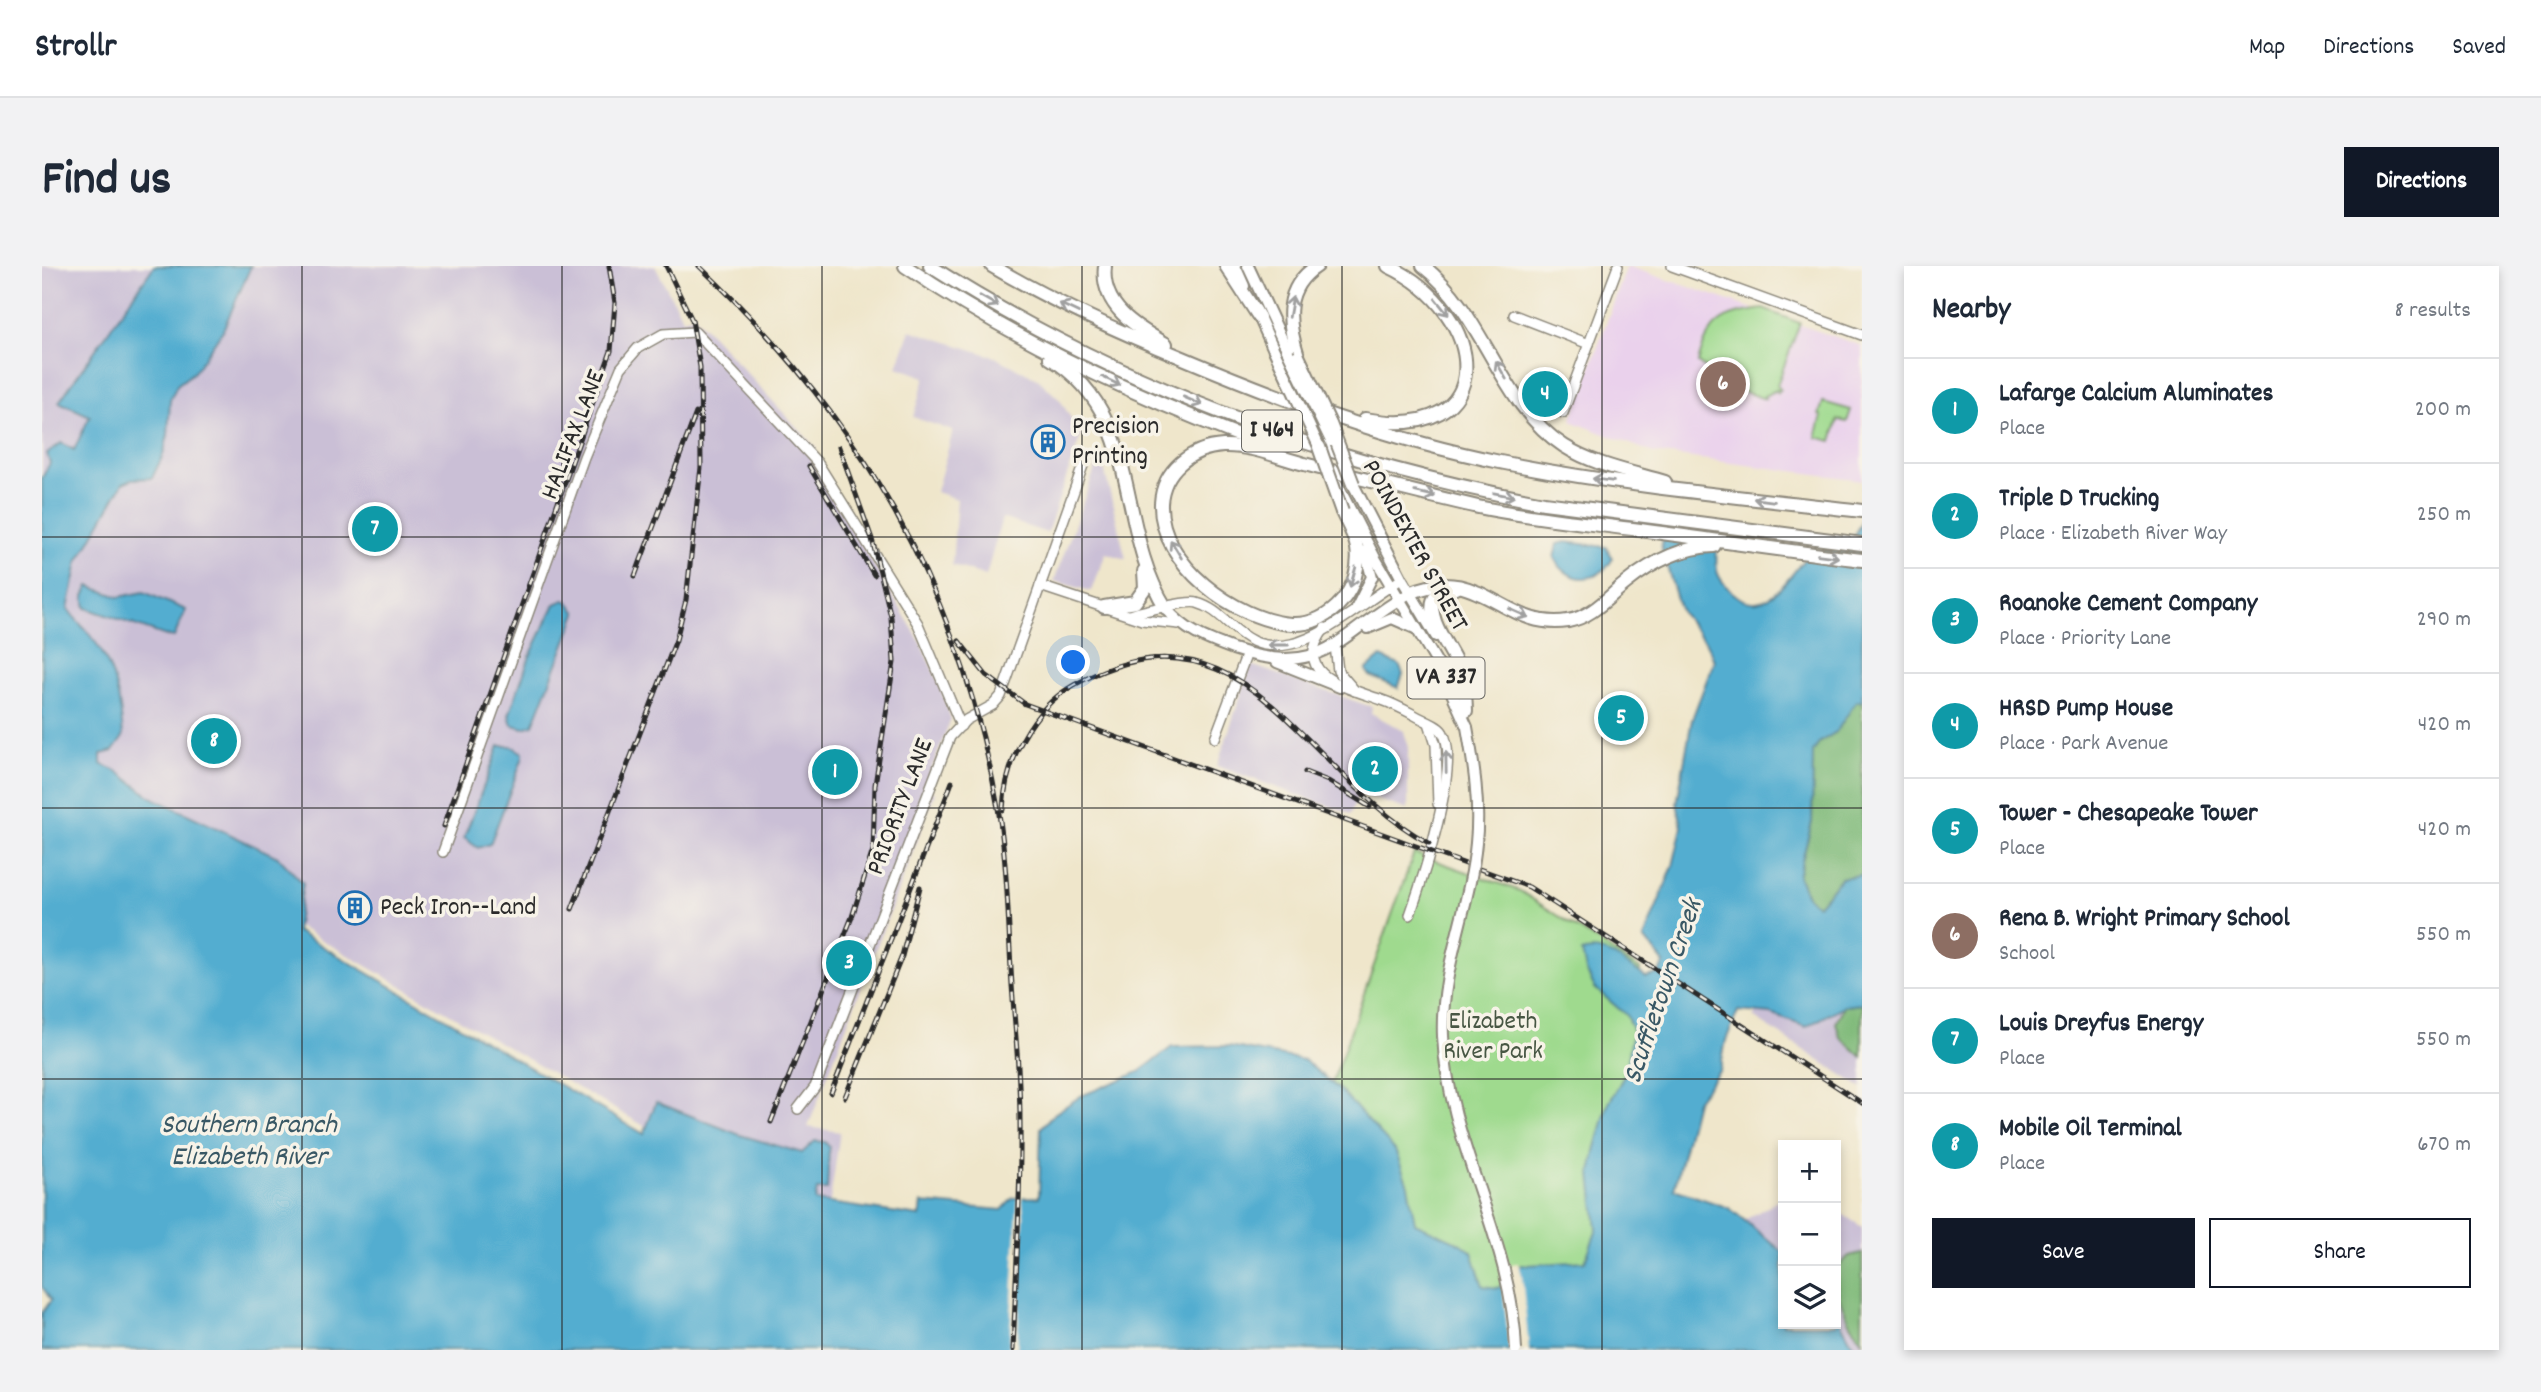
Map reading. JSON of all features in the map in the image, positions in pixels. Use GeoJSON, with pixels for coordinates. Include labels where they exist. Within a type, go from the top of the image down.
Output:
{"type":"FeatureCollection","features":[{"type":"Feature","properties":{"kind":"highway"},"geometry":{"type":"LineString","coordinates":[[905,266],[1056,362],[1087,389],[1117,440],[1149,574],[1166,608]]}},
{"type":"Feature","properties":{"kind":"highway","name":"I 464"},"geometry":{"type":"LineString","coordinates":[[930,266],[1000,308],[1100,360],[1218,411],[1354,458],[1494,494],[1643,524],[1749,531],[1862,544]]}},
{"type":"Feature","properties":{"kind":"highway","name":"I 464"},"geometry":{"type":"LineString","coordinates":[[992,266],[1107,326],[1221,375],[1284,399],[1395,435],[1476,457],[1586,478],[1862,511]]}},
{"type":"Feature","properties":{"kind":"highway"},"geometry":{"type":"LineString","coordinates":[[1105,266],[1108,294],[1130,322],[1221,375]]}},
{"type":"Feature","properties":{"kind":"highway"},"geometry":{"type":"LineString","coordinates":[[1226,266],[1259,317]]}},
{"type":"Feature","properties":{"kind":"highway"},"geometry":{"type":"LineString","coordinates":[[1317,266],[1298,284],[1290,304],[1289,324],[1293,354],[1358,482]]}},
{"type":"Feature","properties":{"kind":"highway"},"geometry":{"type":"LineString","coordinates":[[1284,399],[1367,419],[1405,423],[1431,417],[1452,401],[1466,368],[1460,333],[1435,299],[1411,279],[1388,266]]}},
{"type":"Feature","properties":{"kind":"highway"},"geometry":{"type":"LineString","coordinates":[[1423,266],[1462,305],[1519,401],[1547,433],[1591,460],[1695,491]]}},
{"type":"Feature","properties":{"kind":"highway"},"geometry":{"type":"LineString","coordinates":[[986,316],[1059,356],[1159,403],[1358,482]]}},
{"type":"Feature","properties":{"kind":"highway"},"geometry":{"type":"LineString","coordinates":[[1319,447],[1348,514],[1357,548],[1357,564],[1345,599],[1323,617],[1291,624],[1244,611],[1200,580],[1171,542],[1162,517],[1161,502],[1166,482],[1186,457],[1207,448],[1250,448],[1358,482],[1508,513],[1643,524],[1749,546],[1862,560]]}},
{"type":"Feature","properties":{"kind":"highway"},"geometry":{"type":"LineString","coordinates":[[1104,607],[1129,604],[1141,596],[1145,588],[1131,518],[1130,495]]}},
{"type":"Feature","properties":{"kind":"highway"},"geometry":{"type":"LineString","coordinates":[[1405,596],[1428,585],[1444,583],[1483,593],[1518,614],[1537,621],[1570,621],[1606,601],[1650,565],[1695,547],[1749,546]]}},
{"type":"Feature","properties":{"kind":"highway"},"geometry":{"type":"LineString","coordinates":[[1458,587],[1434,598],[1432,612],[1460,672],[1466,692],[1466,711]]}},
{"type":"Feature","properties":{"kind":"main road","name":"POINDEXTER STREET"},"geometry":{"type":"LineString","coordinates":[[1235,266],[1337,484],[1348,514],[1391,586],[1405,596],[1447,654],[1466,711],[1467,727]]}},
{"type":"Feature","properties":{"kind":"main road"},"geometry":{"type":"LineString","coordinates":[[1248,266],[1293,354]]}},
{"type":"Feature","properties":{"kind":"main road","name":"POINDEXTER STREET"},"geometry":{"type":"LineString","coordinates":[[1358,482],[1371,524],[1402,579],[1405,596],[1420,632],[1467,727]]}},
{"type":"Feature","properties":{"kind":"main road"},"geometry":{"type":"LineString","coordinates":[[1348,514],[1366,551],[1371,572],[1370,583],[1357,607]]}},
{"type":"Feature","properties":{"kind":"main road"},"geometry":{"type":"LineString","coordinates":[[1336,645],[1405,596]]}},
{"type":"Feature","properties":{"kind":"main road"},"geometry":{"type":"LineString","coordinates":[[1166,608],[1179,624],[1198,636],[1268,658],[1340,687]]}},
{"type":"Feature","properties":{"kind":"main road"},"geometry":{"type":"LineString","coordinates":[[1268,658],[1292,660],[1314,656],[1392,618],[1401,620],[1420,632]]}},
{"type":"Feature","properties":{"kind":"main road","name":"VA 337"},"geometry":{"type":"LineString","coordinates":[[1467,727],[1477,793],[1476,843],[1448,972],[1443,1036],[1455,1110],[1508,1281],[1516,1350]]}},
{"type":"Feature","properties":{"kind":"street"},"geometry":{"type":"LineString","coordinates":[[1563,413],[1618,266]]}},
{"type":"Feature","properties":{"kind":"street"},"geometry":{"type":"LineString","coordinates":[[1672,266],[1862,335]]}},
{"type":"Feature","properties":{"kind":"street"},"geometry":{"type":"LineString","coordinates":[[1514,315],[1589,344]]}},
{"type":"Feature","properties":{"kind":"street","name":"HALIFAX LANE"},"geometry":{"type":"LineString","coordinates":[[443,852],[592,437],[628,358],[638,348],[663,334],[695,332],[817,462],[918,624],[961,726]]}},
{"type":"Feature","properties":{"kind":"street","name":"PRIORITY LANE"},"geometry":{"type":"LineString","coordinates":[[798,1109],[815,1087],[950,737],[1002,696],[1086,457]]}},
{"type":"Feature","properties":{"kind":"street"},"geometry":{"type":"LineString","coordinates":[[1129,615],[1189,601],[1200,603],[1232,630],[1266,645],[1300,642],[1402,579]]}},
{"type":"Feature","properties":{"kind":"street"},"geometry":{"type":"LineString","coordinates":[[1040,586],[1142,620],[1179,624]]}},
{"type":"Feature","properties":{"kind":"street"},"geometry":{"type":"LineString","coordinates":[[1325,628],[1314,643],[1314,656],[1322,671],[1340,687],[1383,700],[1429,723],[1436,744],[1439,809],[1432,845],[1410,915]]}},
{"type":"Feature","properties":{"kind":"street"},"geometry":{"type":"LineString","coordinates":[[1336,645],[1338,671],[1356,692]]}},
{"type":"Feature","properties":{"kind":"street"},"geometry":{"type":"LineString","coordinates":[[1215,738],[1247,653]]}},
{"type":"Feature","properties":{"kind":"shaded area"},"geometry":{"type":"Polygon","coordinates":[[[42,266],[655,266],[683,319],[694,316],[816,448],[811,461],[917,636],[938,681],[951,719],[924,788],[935,793],[808,1127],[840,1132],[829,1208],[745,1184],[214,878],[42,795],[42,266]]]}},
{"type":"Feature","properties":{"kind":"shaded area"},"geometry":{"type":"Polygon","coordinates":[[[1627,266],[1862,346],[1862,480],[1654,453],[1571,421],[1627,266]]]}},
{"type":"Feature","properties":{"kind":"shaded area"},"geometry":{"type":"Polygon","coordinates":[[[910,330],[995,357],[1038,379],[1060,400],[1081,435],[1047,533],[1002,518],[986,576],[952,565],[957,499],[936,492],[953,431],[913,417],[925,377],[897,367],[910,330]]]}},
{"type":"Feature","properties":{"kind":"shaded area"},"geometry":{"type":"Polygon","coordinates":[[[1099,458],[1102,460],[1126,559],[1106,553],[1091,591],[1054,581],[1099,458]]]}},
{"type":"Feature","properties":{"kind":"shaded area"},"geometry":{"type":"Polygon","coordinates":[[[1251,665],[1372,707],[1371,713],[1404,731],[1408,748],[1408,810],[1358,793],[1351,814],[1217,766],[1251,665]]]}},
{"type":"Feature","properties":{"kind":"shaded area"},"geometry":{"type":"Polygon","coordinates":[[[1862,914],[1862,1088],[1753,1017],[1862,914]]]}},
{"type":"Feature","properties":{"kind":"shaded area"},"geometry":{"type":"Polygon","coordinates":[[[1778,1200],[1778,1250],[1740,1223],[1778,1200]]]}},
{"type":"Feature","properties":{"kind":"shaded area"},"geometry":{"type":"Polygon","coordinates":[[[1841,1213],[1862,1227],[1862,1350],[1839,1350],[1837,1329],[1841,1329],[1841,1213]]]}},
{"type":"Feature","properties":{"kind":"green space"},"geometry":{"type":"Polygon","coordinates":[[[1763,309],[1800,323],[1777,385],[1780,389],[1777,393],[1776,390],[1764,396],[1765,399],[1730,387],[1698,363],[1707,338],[1719,322],[1737,314],[1763,309]]]}},
{"type":"Feature","properties":{"kind":"green space"},"geometry":{"type":"Polygon","coordinates":[[[1823,402],[1851,410],[1847,422],[1838,420],[1832,441],[1816,437],[1823,402]]]}},
{"type":"Feature","properties":{"kind":"green space"},"geometry":{"type":"Polygon","coordinates":[[[1856,701],[1862,701],[1862,875],[1841,878],[1818,905],[1808,898],[1798,876],[1812,822],[1813,752],[1820,742],[1836,732],[1856,701]]]}},
{"type":"Feature","properties":{"kind":"green space","name":"Elizabeth River Park"},"geometry":{"type":"Polygon","coordinates":[[[1414,853],[1520,891],[1640,969],[1641,1026],[1600,1229],[1585,1265],[1496,1292],[1483,1288],[1413,1226],[1330,1089],[1414,853]]]}},
{"type":"Feature","properties":{"kind":"green space"},"geometry":{"type":"Polygon","coordinates":[[[1862,1004],[1862,1057],[1840,1037],[1836,1023],[1844,1006],[1862,1004]]]}},
{"type":"Feature","properties":{"kind":"green space"},"geometry":{"type":"Polygon","coordinates":[[[1862,1253],[1862,1341],[1841,1303],[1841,1263],[1849,1256],[1862,1253]]]}},
{"type":"Feature","properties":{"kind":"water","name":"Southern Branch Elizabeth River"},"geometry":{"type":"Polygon","coordinates":[[[154,266],[251,266],[223,330],[194,372],[177,385],[170,400],[168,435],[163,455],[152,478],[132,479],[123,483],[78,562],[68,609],[103,654],[116,688],[123,737],[113,751],[101,754],[101,764],[117,771],[151,797],[278,857],[303,883],[296,931],[644,1134],[656,1102],[740,1135],[802,1153],[815,1141],[825,1142],[829,1147],[827,1190],[817,1190],[815,1201],[920,1216],[922,1203],[1002,1210],[1013,1198],[1039,1197],[1041,1128],[1054,1114],[1081,1096],[1139,1072],[1172,1047],[1229,1046],[1304,1060],[1341,1091],[1395,1150],[1408,1185],[1415,1223],[1462,1244],[1472,1252],[1483,1286],[1499,1288],[1514,1266],[1585,1261],[1597,1229],[1591,1174],[1595,1151],[1607,1107],[1626,1072],[1633,1031],[1626,1015],[1595,988],[1586,971],[1582,952],[1591,950],[1607,953],[1646,977],[1658,974],[1664,963],[1644,938],[1673,866],[1682,827],[1677,803],[1692,719],[1714,661],[1708,645],[1681,612],[1661,547],[1668,525],[1700,533],[1717,549],[1717,568],[1723,582],[1744,600],[1755,602],[1776,593],[1810,552],[1848,543],[1862,520],[1862,701],[1856,702],[1836,732],[1820,742],[1813,752],[1812,822],[1798,876],[1808,898],[1818,905],[1841,878],[1862,875],[1862,1004],[1844,1006],[1806,1027],[1771,1014],[1738,1011],[1726,1040],[1720,1070],[1696,1101],[1674,1189],[1729,1208],[1778,1248],[1778,1329],[1841,1329],[1841,1323],[1856,1350],[42,1350],[42,1313],[51,1300],[42,1287],[42,478],[50,463],[47,454],[61,443],[74,450],[90,416],[59,402],[154,266]]]}},
{"type":"Feature","properties":{"kind":"water"},"geometry":{"type":"Polygon","coordinates":[[[1566,542],[1606,547],[1613,558],[1600,573],[1592,577],[1576,577],[1560,567],[1554,558],[1557,544],[1566,542]]]}},
{"type":"Feature","properties":{"kind":"water"},"geometry":{"type":"Polygon","coordinates":[[[89,586],[119,597],[144,592],[186,610],[174,637],[169,637],[86,608],[84,596],[89,586]]]}},
{"type":"Feature","properties":{"kind":"water"},"geometry":{"type":"Polygon","coordinates":[[[564,600],[569,602],[577,613],[533,725],[524,728],[512,725],[509,715],[530,656],[555,604],[564,600]]]}},
{"type":"Feature","properties":{"kind":"water"},"geometry":{"type":"Polygon","coordinates":[[[1381,657],[1399,665],[1403,674],[1398,688],[1370,676],[1366,670],[1381,657]]]}},
{"type":"Feature","properties":{"kind":"water"},"geometry":{"type":"Polygon","coordinates":[[[499,746],[511,746],[523,753],[523,757],[490,844],[478,848],[464,838],[499,746]]]}},
{"type":"Feature","properties":{"kind":"pier"},"geometry":{"type":"Polygon","coordinates":[[[1018,1195],[1022,1195],[1024,1216],[1017,1350],[1009,1350],[1018,1195]]]}},
{"type":"Feature","properties":{"kind":"pier"},"geometry":{"type":"Polygon","coordinates":[[[1518,1263],[1522,1275],[1529,1350],[1509,1350],[1502,1278],[1512,1264],[1518,1263]]]}},
{"type":"Feature","properties":{"kind":"railway"},"geometry":{"type":"LineString","coordinates":[[444,826],[611,351],[615,303],[609,266]]}},
{"type":"Feature","properties":{"kind":"railway"},"geometry":{"type":"LineString","coordinates":[[572,909],[676,640],[686,600],[701,467],[700,367],[692,320],[666,266]]}},
{"type":"Feature","properties":{"kind":"railway"},"geometry":{"type":"LineString","coordinates":[[699,266],[757,324],[809,384],[855,446],[895,512],[929,580],[958,652],[981,728],[998,808],[1004,852],[1019,1086],[1020,1178],[1013,1350]]}},
{"type":"Feature","properties":{"kind":"railway"},"geometry":{"type":"LineString","coordinates":[[635,576],[696,413]]}},
{"type":"Feature","properties":{"kind":"railway"},"geometry":{"type":"LineString","coordinates":[[771,1122],[852,917],[873,850],[875,785],[894,662],[891,617],[872,539],[839,447]]}},
{"type":"Feature","properties":{"kind":"railway"},"geometry":{"type":"LineString","coordinates":[[809,466],[874,575]]}},
{"type":"Feature","properties":{"kind":"railway"},"geometry":{"type":"LineString","coordinates":[[959,641],[986,675],[1025,704],[1529,887],[1862,1103]]}},
{"type":"Feature","properties":{"kind":"railway"},"geometry":{"type":"LineString","coordinates":[[1003,810],[1009,774],[1023,738],[1033,722],[1059,695],[1074,685],[1134,662],[1185,660],[1229,675],[1270,703],[1385,813],[1429,843]]}},
{"type":"Feature","properties":{"kind":"railway"},"geometry":{"type":"LineString","coordinates":[[1305,772],[1328,781],[1370,807]]}},
{"type":"Feature","properties":{"kind":"railway"},"geometry":{"type":"LineString","coordinates":[[831,1093],[952,782]]}},
{"type":"Feature","properties":{"kind":"railway"},"geometry":{"type":"LineString","coordinates":[[845,1097],[902,956],[920,887]]}},
{"type":"Feature","properties":{"kind":"place","name":"Rena B. Wright Primary School"},"geometry":{"type":"Point","coordinates":[1723,384]}},
{"type":"Feature","properties":{"kind":"place","name":"HRSD Pump House"},"geometry":{"type":"Point","coordinates":[1545,394]}},
{"type":"Feature","properties":{"kind":"place","name":"Precision Printing"},"geometry":{"type":"Point","coordinates":[1048,442]}},
{"type":"Feature","properties":{"kind":"place","name":"Louis Dreyfus Energy"},"geometry":{"type":"Point","coordinates":[375,529]}},
{"type":"Feature","properties":{"kind":"place","name":"Tower - Chesapeake Tower"},"geometry":{"type":"Point","coordinates":[1621,718]}},
{"type":"Feature","properties":{"kind":"place","name":"Mobile Oil Terminal"},"geometry":{"type":"Point","coordinates":[214,741]}},
{"type":"Feature","properties":{"kind":"place","name":"Triple D Trucking"},"geometry":{"type":"Point","coordinates":[1375,769]}},
{"type":"Feature","properties":{"kind":"place","name":"Lafarge Calcium Aluminates"},"geometry":{"type":"Point","coordinates":[835,772]}},
{"type":"Feature","properties":{"kind":"place","name":"Peck Iron--Land"},"geometry":{"type":"Point","coordinates":[355,908]}},
{"type":"Feature","properties":{"kind":"place","name":"Roanoke Cement Company"},"geometry":{"type":"Point","coordinates":[849,963]}},
{"type":"Feature","properties":{"kind":"water label","name":"Scuffletown Creek"},"geometry":{"type":"Point","coordinates":[1665,992]}}]}
